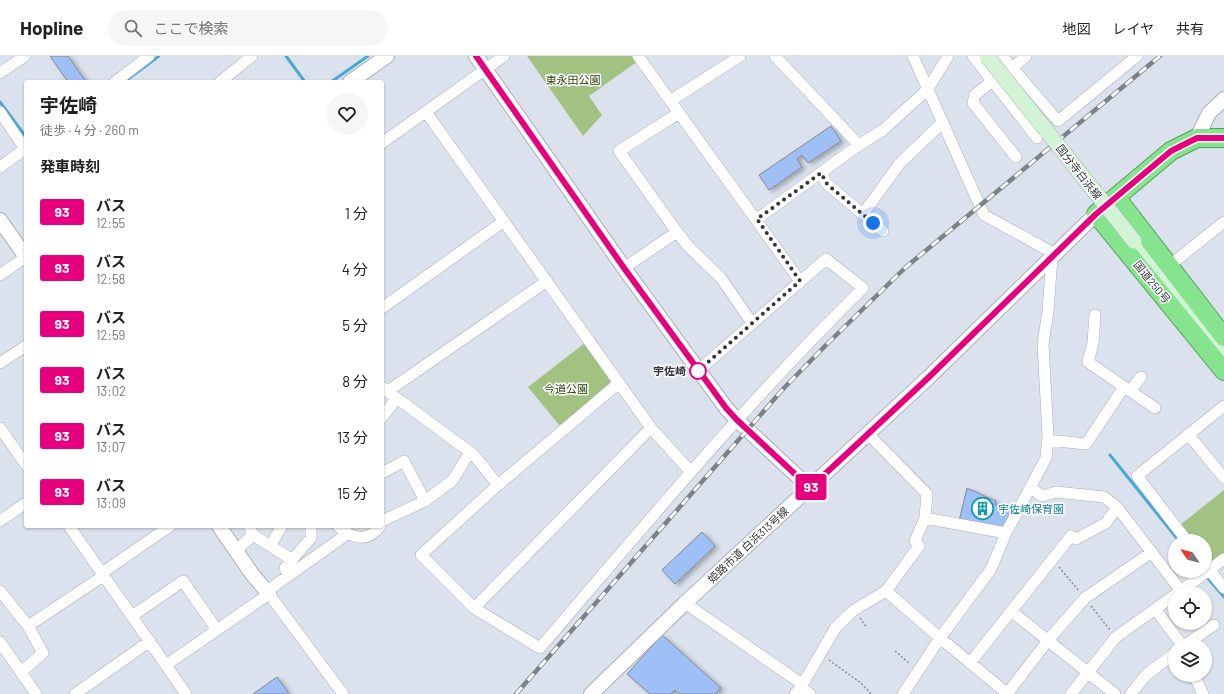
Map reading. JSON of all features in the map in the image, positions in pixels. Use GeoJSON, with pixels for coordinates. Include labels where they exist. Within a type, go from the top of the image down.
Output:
{"type":"FeatureCollection","features":[{"type":"Feature","properties":{"kind":"highway"},"geometry":{"type":"LineString","coordinates":[[1096,214],[1171,151],[1197,138],[1224,138]]}},
{"type":"Feature","properties":{"kind":"highway","name":"国道250号"},"geometry":{"type":"LineString","coordinates":[[1116,197],[1169,266],[1222,347]]}},
{"type":"Feature","properties":{"kind":"highway","name":"国道250号"},"geometry":{"type":"LineString","coordinates":[[1096,214],[1224,371]]}},
{"type":"Feature","properties":{"kind":"main road","name":"国分寺白浜線"},"geometry":{"type":"LineString","coordinates":[[987,56],[1134,241],[1222,347]]}},
{"type":"Feature","properties":{"kind":"street"},"geometry":{"type":"LineString","coordinates":[[0,74],[25,56]]}},
{"type":"Feature","properties":{"kind":"street"},"geometry":{"type":"LineString","coordinates":[[118,80],[148,56]]}},
{"type":"Feature","properties":{"kind":"street"},"geometry":{"type":"LineString","coordinates":[[222,80],[252,56]]}},
{"type":"Feature","properties":{"kind":"street"},"geometry":{"type":"LineString","coordinates":[[353,80],[387,56]]}},
{"type":"Feature","properties":{"kind":"street"},"geometry":{"type":"LineString","coordinates":[[476,56],[698,371],[737,420],[810,488]]}},
{"type":"Feature","properties":{"kind":"street"},"geometry":{"type":"LineString","coordinates":[[384,142],[504,56]]}},
{"type":"Feature","properties":{"kind":"street"},"geometry":{"type":"LineString","coordinates":[[638,56],[757,219],[800,281]]}},
{"type":"Feature","properties":{"kind":"street"},"geometry":{"type":"LineString","coordinates":[[670,101],[740,56]]}},
{"type":"Feature","properties":{"kind":"street"},"geometry":{"type":"LineString","coordinates":[[775,56],[859,145]]}},
{"type":"Feature","properties":{"kind":"street"},"geometry":{"type":"LineString","coordinates":[[903,694],[940,638],[991,569],[1006,533],[1046,458],[1048,440],[1043,344],[1054,256],[984,215],[913,56]]}},
{"type":"Feature","properties":{"kind":"street"},"geometry":{"type":"LineString","coordinates":[[757,219],[859,145],[883,130],[928,89],[948,56]]}},
{"type":"Feature","properties":{"kind":"street"},"geometry":{"type":"LineString","coordinates":[[973,56],[1037,138]]}},
{"type":"Feature","properties":{"kind":"street"},"geometry":{"type":"LineString","coordinates":[[1002,56],[1058,121],[1138,56]]}},
{"type":"Feature","properties":{"kind":"street"},"geometry":{"type":"LineString","coordinates":[[1012,68],[1026,56]]}},
{"type":"Feature","properties":{"kind":"street"},"geometry":{"type":"LineString","coordinates":[[992,81],[975,95],[973,103],[1016,157]]}},
{"type":"Feature","properties":{"kind":"street"},"geometry":{"type":"LineString","coordinates":[[1197,138],[1209,113],[1224,99]]}},
{"type":"Feature","properties":{"kind":"street"},"geometry":{"type":"LineString","coordinates":[[0,112],[24,145]]}},
{"type":"Feature","properties":{"kind":"street"},"geometry":{"type":"LineString","coordinates":[[426,112],[651,428],[691,472]]}},
{"type":"Feature","properties":{"kind":"street"},"geometry":{"type":"LineString","coordinates":[[679,113],[619,151],[677,232],[688,246],[721,278],[752,323]]}},
{"type":"Feature","properties":{"kind":"street"},"geometry":{"type":"LineString","coordinates":[[863,214],[900,163],[943,122]]}},
{"type":"Feature","properties":{"kind":"street"},"geometry":{"type":"LineString","coordinates":[[0,167],[24,149]]}},
{"type":"Feature","properties":{"kind":"street"},"geometry":{"type":"LineString","coordinates":[[821,173],[827,184],[883,231]]}},
{"type":"Feature","properties":{"kind":"street","name":"姫路市道 白浜313号線"},"geometry":{"type":"LineString","coordinates":[[590,694],[685,603],[928,378],[1096,214]]}},
{"type":"Feature","properties":{"kind":"street"},"geometry":{"type":"LineString","coordinates":[[0,220],[24,254]]}},
{"type":"Feature","properties":{"kind":"street"},"geometry":{"type":"LineString","coordinates":[[384,307],[504,221]]}},
{"type":"Feature","properties":{"kind":"street"},"geometry":{"type":"LineString","coordinates":[[1169,266],[1222,227]]}},
{"type":"Feature","properties":{"kind":"street"},"geometry":{"type":"LineString","coordinates":[[624,268],[677,232]]}},
{"type":"Feature","properties":{"kind":"street"},"geometry":{"type":"LineString","coordinates":[[0,275],[24,258]]}},
{"type":"Feature","properties":{"kind":"street"},"geometry":{"type":"LineString","coordinates":[[619,382],[498,485],[420,555],[474,608],[540,648],[691,472],[784,367],[863,288],[826,259],[698,371]]}},
{"type":"Feature","properties":{"kind":"street"},"geometry":{"type":"LineString","coordinates":[[384,411],[389,392],[546,281]]}},
{"type":"Feature","properties":{"kind":"street"},"geometry":{"type":"LineString","coordinates":[[1095,315],[1093,343],[1088,362],[1155,408]]}},
{"type":"Feature","properties":{"kind":"street"},"geometry":{"type":"LineString","coordinates":[[0,363],[24,347]]}},
{"type":"Feature","properties":{"kind":"street"},"geometry":{"type":"LineString","coordinates":[[1048,440],[1086,444],[1127,389],[1141,377]]}},
{"type":"Feature","properties":{"kind":"street"},"geometry":{"type":"LineString","coordinates":[[389,392],[470,452],[498,485]]}},
{"type":"Feature","properties":{"kind":"street"},"geometry":{"type":"LineString","coordinates":[[1182,534],[1137,476],[1224,406]]}},
{"type":"Feature","properties":{"kind":"street"},"geometry":{"type":"LineString","coordinates":[[0,428],[3,439],[24,463]]}},
{"type":"Feature","properties":{"kind":"street"},"geometry":{"type":"LineString","coordinates":[[474,608],[651,428]]}},
{"type":"Feature","properties":{"kind":"street"},"geometry":{"type":"LineString","coordinates":[[685,603],[802,690],[836,627],[854,610],[886,591],[919,546],[914,541],[925,518],[927,494],[868,434]]}},
{"type":"Feature","properties":{"kind":"street"},"geometry":{"type":"LineString","coordinates":[[1188,434],[1224,478]]}},
{"type":"Feature","properties":{"kind":"street"},"geometry":{"type":"LineString","coordinates":[[384,520],[425,501],[453,480],[470,452]]}},
{"type":"Feature","properties":{"kind":"street"},"geometry":{"type":"LineString","coordinates":[[384,472],[404,461],[425,501]]}},
{"type":"Feature","properties":{"kind":"street"},"geometry":{"type":"LineString","coordinates":[[1031,488],[1042,496],[1056,492],[1104,497],[1117,507],[1152,552],[1174,586]]}},
{"type":"Feature","properties":{"kind":"street"},"geometry":{"type":"LineString","coordinates":[[0,521],[24,504]]}},
{"type":"Feature","properties":{"kind":"street"},"geometry":{"type":"LineString","coordinates":[[970,663],[1071,536],[1076,539],[1106,523],[1117,507]]}},
{"type":"Feature","properties":{"kind":"street"},"geometry":{"type":"LineString","coordinates":[[925,518],[1006,533]]}},
{"type":"Feature","properties":{"kind":"street"},"geometry":{"type":"LineString","coordinates":[[70,528],[186,694]]}},
{"type":"Feature","properties":{"kind":"street"},"geometry":{"type":"LineString","coordinates":[[28,626],[167,528]]}},
{"type":"Feature","properties":{"kind":"street"},"geometry":{"type":"LineString","coordinates":[[220,528],[252,574],[268,592],[343,694]]}},
{"type":"Feature","properties":{"kind":"street"},"geometry":{"type":"LineString","coordinates":[[270,546],[281,528]]}},
{"type":"Feature","properties":{"kind":"street"},"geometry":{"type":"LineString","coordinates":[[288,576],[285,568],[291,559],[297,555],[311,538],[311,528]]}},
{"type":"Feature","properties":{"kind":"street"},"geometry":{"type":"LineString","coordinates":[[342,529],[359,537],[367,538],[378,528]]}},
{"type":"Feature","properties":{"kind":"street"},"geometry":{"type":"LineString","coordinates":[[166,666],[343,537],[342,529]]}},
{"type":"Feature","properties":{"kind":"street"},"geometry":{"type":"LineString","coordinates":[[236,551],[251,531],[270,546],[291,559]]}},
{"type":"Feature","properties":{"kind":"street"},"geometry":{"type":"LineString","coordinates":[[886,591],[1007,694],[1049,640],[1085,598],[1152,552]]}},
{"type":"Feature","properties":{"kind":"street"},"geometry":{"type":"LineString","coordinates":[[1212,565],[1224,559]]}},
{"type":"Feature","properties":{"kind":"street"},"geometry":{"type":"LineString","coordinates":[[1212,574],[1224,588]]}},
{"type":"Feature","properties":{"kind":"street"},"geometry":{"type":"LineString","coordinates":[[1186,586],[1195,578]]}},
{"type":"Feature","properties":{"kind":"street"},"geometry":{"type":"LineString","coordinates":[[132,616],[183,581],[216,630]]}},
{"type":"Feature","properties":{"kind":"street"},"geometry":{"type":"LineString","coordinates":[[0,591],[28,626],[43,654],[21,672]]}},
{"type":"Feature","properties":{"kind":"street"},"geometry":{"type":"LineString","coordinates":[[1071,694],[1116,638],[1168,600]]}},
{"type":"Feature","properties":{"kind":"street"},"geometry":{"type":"LineString","coordinates":[[1155,609],[1177,638]]}},
{"type":"Feature","properties":{"kind":"street"},"geometry":{"type":"LineString","coordinates":[[1011,611],[1115,694]]}},
{"type":"Feature","properties":{"kind":"street"},"geometry":{"type":"LineString","coordinates":[[1195,638],[1214,625]]}},
{"type":"Feature","properties":{"kind":"street"},"geometry":{"type":"LineString","coordinates":[[0,642],[36,694]]}},
{"type":"Feature","properties":{"kind":"street"},"geometry":{"type":"LineString","coordinates":[[75,694],[150,642]]}},
{"type":"Feature","properties":{"kind":"street"},"geometry":{"type":"LineString","coordinates":[[1131,694],[1146,675],[1168,658]]}},
{"type":"Feature","properties":{"kind":"street"},"geometry":{"type":"LineString","coordinates":[[1196,682],[1200,693]]}},
{"type":"Feature","properties":{"kind":"path"},"geometry":{"type":"LineString","coordinates":[[895,651],[918,671]]}},
{"type":"Feature","properties":{"kind":"path"},"geometry":{"type":"LineString","coordinates":[[821,654],[861,683],[872,694]]}},
{"type":"Feature","properties":{"kind":"green space","name":"東永田公園"},"geometry":{"type":"Polygon","coordinates":[[[527,56],[635,56],[638,61],[589,96],[602,115],[583,136],[527,56]]]}},
{"type":"Feature","properties":{"kind":"green space","name":"今道公園"},"geometry":{"type":"Polygon","coordinates":[[[586,342],[613,380],[560,426],[528,387],[586,342]]]}},
{"type":"Feature","properties":{"kind":"green space"},"geometry":{"type":"Polygon","coordinates":[[[1224,490],[1224,553],[1215,561],[1212,561],[1212,534],[1187,534],[1180,525],[1224,490]]]}},
{"type":"Feature","properties":{"kind":"building"},"geometry":{"type":"Polygon","coordinates":[[[50,56],[68,56],[85,80],[67,80],[50,56]]]}},
{"type":"Feature","properties":{"kind":"building"},"geometry":{"type":"Polygon","coordinates":[[[831,126],[841,141],[808,163],[802,155],[797,159],[802,167],[769,190],[759,175],[831,126]]]}},
{"type":"Feature","properties":{"kind":"building","name":"宇佐崎保育園"},"geometry":{"type":"Polygon","coordinates":[[[967,488],[996,501],[995,504],[1012,513],[1003,530],[959,521],[967,488]]]}},
{"type":"Feature","properties":{"kind":"building"},"geometry":{"type":"Polygon","coordinates":[[[702,532],[715,546],[675,584],[662,570],[702,532]]]}},
{"type":"Feature","properties":{"kind":"building"},"geometry":{"type":"Polygon","coordinates":[[[662,635],[721,688],[715,694],[680,694],[675,690],[671,694],[650,694],[627,674],[662,635]]]}},
{"type":"Feature","properties":{"kind":"building"},"geometry":{"type":"Polygon","coordinates":[[[277,677],[289,694],[253,694],[277,677]]]}},
{"type":"Feature","properties":{"kind":"waterway"},"geometry":{"type":"LineString","coordinates":[[127,80],[159,56]]}},
{"type":"Feature","properties":{"kind":"waterway"},"geometry":{"type":"LineString","coordinates":[[286,56],[304,80]]}},
{"type":"Feature","properties":{"kind":"waterway"},"geometry":{"type":"LineString","coordinates":[[334,80],[368,56]]}},
{"type":"Feature","properties":{"kind":"waterway"},"geometry":{"type":"LineString","coordinates":[[0,102],[24,134]]}},
{"type":"Feature","properties":{"kind":"waterway"},"geometry":{"type":"LineString","coordinates":[[1110,455],[1173,534]]}},
{"type":"Feature","properties":{"kind":"waterway"},"geometry":{"type":"LineString","coordinates":[[1208,578],[1224,597]]}},
{"type":"Feature","properties":{"kind":"railway"},"geometry":{"type":"LineString","coordinates":[[516,694],[784,388],[827,344],[906,267],[1160,56]]}},
{"type":"Feature","properties":{"kind":"bus line","name":"93"},"geometry":{"type":"LineString","coordinates":[[476,56],[624,268],[726,408],[810,488],[928,378],[1096,214],[1171,151],[1197,138],[1224,138]]}},
{"type":"Feature","properties":{"kind":"place","name":"宇佐崎"},"geometry":{"type":"Point","coordinates":[698,371]}},
{"type":"Feature","properties":{"kind":"place","name":"宇佐崎保育園"},"geometry":{"type":"Point","coordinates":[983,509]}},
{"type":"Feature","properties":{"kind":"route"},"geometry":{"type":"LineString","coordinates":[[698,371],[800,281],[757,219],[821,173],[827,184],[873,223]]}}]}
